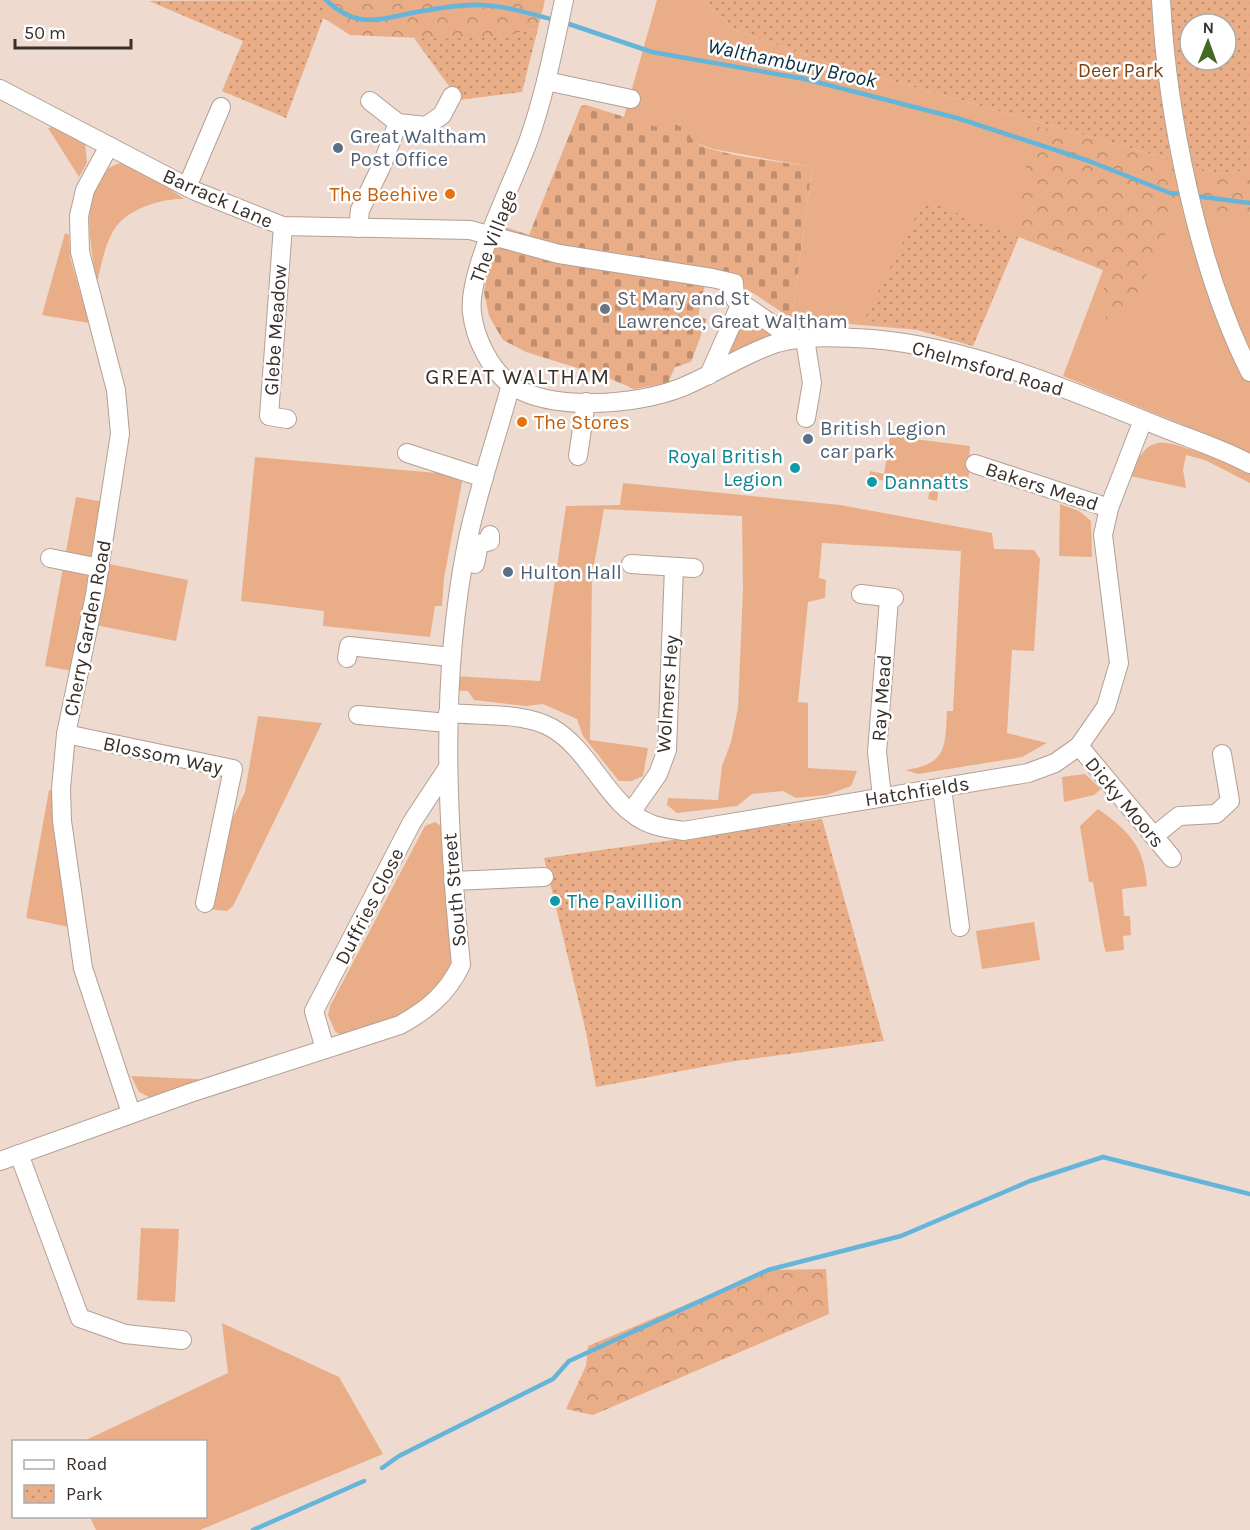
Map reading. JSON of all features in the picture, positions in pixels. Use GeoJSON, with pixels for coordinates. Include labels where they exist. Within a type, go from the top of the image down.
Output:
{"type":"FeatureCollection","features":[{"type":"Feature","properties":{"kind":"street","name":"The Village"},"geometry":{"type":"LineString","coordinates":[[511,384],[501,376],[480,343],[472,312],[474,279],[531,136],[564,0]]}},
{"type":"Feature","properties":{"kind":"street"},"geometry":{"type":"LineString","coordinates":[[1161,0],[1165,44],[1192,204],[1238,348],[1250,372]]}},
{"type":"Feature","properties":{"kind":"street"},"geometry":{"type":"LineString","coordinates":[[546,81],[631,99]]}},
{"type":"Feature","properties":{"kind":"street","name":"Barrack Lane"},"geometry":{"type":"LineString","coordinates":[[0,89],[188,187],[283,226],[335,223],[358,228],[425,227],[470,230],[559,254],[734,283],[735,299],[741,303]]}},
{"type":"Feature","properties":{"kind":"street"},"geometry":{"type":"LineString","coordinates":[[370,101],[398,123],[426,126],[434,123],[452,96]]}},
{"type":"Feature","properties":{"kind":"street"},"geometry":{"type":"LineString","coordinates":[[188,187],[221,107]]}},
{"type":"Feature","properties":{"kind":"street"},"geometry":{"type":"LineString","coordinates":[[358,228],[360,210],[381,167],[398,123]]}},
{"type":"Feature","properties":{"kind":"street","name":"Cherry Garden Road"},"geometry":{"type":"LineString","coordinates":[[109,146],[85,190],[80,216],[80,252],[116,390],[120,434],[100,568],[66,734],[61,789],[62,821],[84,968],[131,1113]]}},
{"type":"Feature","properties":{"kind":"street","name":"Glebe Meadow"},"geometry":{"type":"LineString","coordinates":[[283,226],[269,416],[287,419]]}},
{"type":"Feature","properties":{"kind":"street"},"geometry":{"type":"LineString","coordinates":[[709,375],[741,303],[799,339],[812,383],[806,418]]}},
{"type":"Feature","properties":{"kind":"street","name":"Chelmsford Road"},"geometry":{"type":"LineString","coordinates":[[511,384],[530,394],[586,402],[646,399],[680,388],[776,344],[799,339],[869,339],[934,349],[1013,372],[1143,420],[1250,464]]}},
{"type":"Feature","properties":{"kind":"street","name":"South Street"},"geometry":{"type":"LineString","coordinates":[[0,1161],[131,1113],[400,1025],[425,1011],[453,982],[461,965],[453,881],[447,770],[451,657],[459,593],[479,541],[484,478],[511,384]]}},
{"type":"Feature","properties":{"kind":"street"},"geometry":{"type":"LineString","coordinates":[[578,456],[586,402]]}},
{"type":"Feature","properties":{"kind":"street","name":"Hatchfields"},"geometry":{"type":"LineString","coordinates":[[358,715],[526,720],[550,727],[572,741],[614,797],[650,824],[683,831],[1028,773],[1055,763],[1079,746],[1106,707],[1119,663],[1102,535],[1109,507],[1143,420]]}},
{"type":"Feature","properties":{"kind":"street"},"geometry":{"type":"LineString","coordinates":[[407,453],[484,478]]}},
{"type":"Feature","properties":{"kind":"street","name":"Bakers Mead"},"geometry":{"type":"LineString","coordinates":[[975,464],[1109,507]]}},
{"type":"Feature","properties":{"kind":"street"},"geometry":{"type":"LineString","coordinates":[[50,558],[100,568]]}},
{"type":"Feature","properties":{"kind":"street"},"geometry":{"type":"LineString","coordinates":[[631,564],[694,568]]}},
{"type":"Feature","properties":{"kind":"street","name":"Wolmers Hey"},"geometry":{"type":"LineString","coordinates":[[632,811],[658,774],[667,750],[674,567]]}},
{"type":"Feature","properties":{"kind":"street","name":"Ray Mead"},"geometry":{"type":"LineString","coordinates":[[861,594],[892,599],[877,752],[882,797]]}},
{"type":"Feature","properties":{"kind":"street"},"geometry":{"type":"LineString","coordinates":[[347,658],[349,646],[451,657]]}},
{"type":"Feature","properties":{"kind":"street","name":"Blossom Way"},"geometry":{"type":"LineString","coordinates":[[66,734],[233,769],[205,903]]}},
{"type":"Feature","properties":{"kind":"street","name":"Dicky Moors"},"geometry":{"type":"LineString","coordinates":[[1079,746],[1172,858]]}},
{"type":"Feature","properties":{"kind":"street"},"geometry":{"type":"LineString","coordinates":[[1154,836],[1179,816],[1216,814],[1230,801],[1222,754]]}},
{"type":"Feature","properties":{"kind":"street","name":"Duffries Close"},"geometry":{"type":"LineString","coordinates":[[326,1049],[314,1011],[412,822],[447,770]]}},
{"type":"Feature","properties":{"kind":"street"},"geometry":{"type":"LineString","coordinates":[[942,788],[960,927]]}},
{"type":"Feature","properties":{"kind":"street"},"geometry":{"type":"LineString","coordinates":[[453,881],[544,877]]}},
{"type":"Feature","properties":{"kind":"street"},"geometry":{"type":"LineString","coordinates":[[19,1154],[80,1318],[125,1334],[182,1340]]}},
{"type":"Feature","properties":{"kind":"green space"},"geometry":{"type":"Polygon","coordinates":[[[296,0],[545,0],[538,28],[514,34],[467,40],[350,35],[296,0]]]}},
{"type":"Feature","properties":{"kind":"green space"},"geometry":{"type":"Polygon","coordinates":[[[314,0],[327,8],[286,118],[222,91],[243,41],[149,1],[314,0]]]}},
{"type":"Feature","properties":{"kind":"green space"},"geometry":{"type":"Polygon","coordinates":[[[657,0],[702,0],[735,30],[822,61],[1218,173],[1250,170],[1250,483],[1205,460],[1186,455],[1183,470],[1186,488],[1130,476],[1144,452],[1158,443],[1177,445],[1202,453],[1196,430],[1063,376],[1103,270],[1019,237],[973,346],[918,330],[792,319],[812,167],[713,149],[624,117],[657,0]]]}},
{"type":"Feature","properties":{"kind":"green space","name":"Deer Park"},"geometry":{"type":"Polygon","coordinates":[[[702,0],[1250,0],[1250,170],[1218,173],[822,61],[735,30],[702,0]]]}},
{"type":"Feature","properties":{"kind":"green space"},"geometry":{"type":"Polygon","coordinates":[[[538,28],[522,92],[459,100],[414,38],[477,37],[538,28]]]}},
{"type":"Feature","properties":{"kind":"green space"},"geometry":{"type":"Polygon","coordinates":[[[586,105],[660,128],[670,123],[677,125],[686,130],[698,144],[722,152],[812,167],[792,319],[750,291],[706,279],[698,317],[707,319],[691,362],[675,367],[668,383],[634,389],[606,377],[526,352],[503,340],[489,316],[484,292],[496,224],[529,235],[581,106],[586,105]]]}},
{"type":"Feature","properties":{"kind":"green space"},"geometry":{"type":"Polygon","coordinates":[[[1034,126],[1095,139],[1218,173],[1250,170],[1250,212],[1176,210],[1139,291],[1106,320],[1103,269],[1019,237],[1022,186],[1034,126]]]}},
{"type":"Feature","properties":{"kind":"green space"},"geometry":{"type":"Polygon","coordinates":[[[48,128],[63,129],[85,143],[87,163],[79,177],[48,128]]]}},
{"type":"Feature","properties":{"kind":"green space"},"geometry":{"type":"Polygon","coordinates":[[[121,163],[146,173],[184,199],[150,204],[133,212],[120,222],[108,242],[97,282],[90,233],[92,197],[97,182],[107,170],[121,163]]]}},
{"type":"Feature","properties":{"kind":"green space"},"geometry":{"type":"Polygon","coordinates":[[[924,200],[1018,237],[973,346],[918,330],[864,320],[924,200]]]}},
{"type":"Feature","properties":{"kind":"green space"},"geometry":{"type":"Polygon","coordinates":[[[65,233],[69,235],[70,257],[89,323],[42,315],[65,233]]]}},
{"type":"Feature","properties":{"kind":"green space"},"geometry":{"type":"Polygon","coordinates":[[[744,311],[781,335],[741,348],[717,360],[744,311]]]}},
{"type":"Feature","properties":{"kind":"green space"},"geometry":{"type":"Polygon","coordinates":[[[890,436],[970,446],[968,492],[939,487],[937,501],[928,499],[930,488],[869,478],[870,471],[884,474],[890,436]]]}},
{"type":"Feature","properties":{"kind":"green space"},"geometry":{"type":"Polygon","coordinates":[[[255,457],[448,474],[462,482],[444,578],[442,606],[435,606],[430,637],[323,626],[324,611],[241,601],[255,457]]]}},
{"type":"Feature","properties":{"kind":"green space"},"geometry":{"type":"Polygon","coordinates":[[[623,483],[840,505],[992,533],[994,549],[1034,550],[1040,559],[1034,651],[1012,650],[1007,733],[1047,743],[1022,757],[918,774],[905,770],[929,763],[941,752],[944,744],[947,711],[953,711],[961,551],[822,543],[819,578],[826,580],[825,598],[808,602],[798,702],[808,703],[808,768],[857,771],[851,786],[827,795],[796,798],[783,791],[752,794],[737,806],[677,813],[667,805],[668,798],[718,800],[722,766],[731,742],[738,708],[743,590],[742,516],[604,509],[592,576],[590,740],[648,748],[643,776],[632,781],[619,781],[583,736],[577,719],[543,704],[526,706],[474,700],[468,691],[452,690],[452,676],[540,681],[566,506],[620,505],[623,483]]]}},
{"type":"Feature","properties":{"kind":"green space"},"geometry":{"type":"Polygon","coordinates":[[[76,497],[104,502],[73,671],[45,666],[76,497]]]}},
{"type":"Feature","properties":{"kind":"green space"},"geometry":{"type":"Polygon","coordinates":[[[1060,504],[1079,511],[1091,521],[1092,557],[1059,556],[1060,504]]]}},
{"type":"Feature","properties":{"kind":"green space"},"geometry":{"type":"Polygon","coordinates":[[[104,563],[188,580],[176,641],[95,625],[104,563]]]}},
{"type":"Feature","properties":{"kind":"green space"},"geometry":{"type":"Polygon","coordinates":[[[258,716],[322,723],[233,906],[227,911],[208,909],[230,824],[245,792],[258,716]]]}},
{"type":"Feature","properties":{"kind":"green space"},"geometry":{"type":"Polygon","coordinates":[[[1085,774],[1101,789],[1094,795],[1064,802],[1062,777],[1085,774]]]}},
{"type":"Feature","properties":{"kind":"green space"},"geometry":{"type":"Polygon","coordinates":[[[49,790],[55,791],[69,927],[26,918],[49,790]]]}},
{"type":"Feature","properties":{"kind":"green space"},"geometry":{"type":"Polygon","coordinates":[[[1098,809],[1127,833],[1143,860],[1147,886],[1122,889],[1124,916],[1130,916],[1131,935],[1123,936],[1124,950],[1106,952],[1093,882],[1089,882],[1080,826],[1098,809]]]}},
{"type":"Feature","properties":{"kind":"green space"},"geometry":{"type":"Polygon","coordinates":[[[822,819],[884,1041],[729,1062],[596,1087],[586,1032],[544,858],[822,819]]]}},
{"type":"Feature","properties":{"kind":"green space"},"geometry":{"type":"Polygon","coordinates":[[[435,822],[446,829],[456,956],[446,979],[426,1005],[356,1037],[343,1037],[335,1031],[328,1015],[330,1006],[425,826],[435,822]]]}},
{"type":"Feature","properties":{"kind":"green space"},"geometry":{"type":"Polygon","coordinates":[[[1034,922],[1040,960],[982,969],[976,931],[1034,922]]]}},
{"type":"Feature","properties":{"kind":"green space"},"geometry":{"type":"Polygon","coordinates":[[[131,1076],[217,1080],[155,1100],[139,1092],[131,1076]]]}},
{"type":"Feature","properties":{"kind":"green space"},"geometry":{"type":"Polygon","coordinates":[[[141,1228],[179,1229],[175,1302],[137,1300],[141,1228]]]}},
{"type":"Feature","properties":{"kind":"green space"},"geometry":{"type":"Polygon","coordinates":[[[826,1269],[829,1314],[593,1415],[566,1409],[586,1366],[588,1346],[768,1270],[826,1269]]]}},
{"type":"Feature","properties":{"kind":"green space"},"geometry":{"type":"Polygon","coordinates":[[[222,1323],[339,1377],[383,1454],[200,1530],[96,1530],[90,1518],[207,1518],[207,1440],[86,1440],[228,1373],[222,1323]]]}},
{"type":"Feature","properties":{"kind":"waterway","name":"Walthambury Brook"},"geometry":{"type":"LineString","coordinates":[[326,0],[348,16],[369,20],[474,5],[509,9],[554,20]]}},
{"type":"Feature","properties":{"kind":"waterway","name":"Walthambury Brook"},"geometry":{"type":"LineString","coordinates":[[563,22],[652,52],[805,79],[957,118],[1089,161],[1170,193],[1183,194]]}},
{"type":"Feature","properties":{"kind":"waterway","name":"Walthambury Brook"},"geometry":{"type":"LineString","coordinates":[[1195,196],[1250,203]]}},
{"type":"Feature","properties":{"kind":"waterway"},"geometry":{"type":"LineString","coordinates":[[382,1468],[399,1456],[553,1379],[569,1361],[768,1270],[901,1236],[1030,1181],[1103,1157],[1250,1194]]}},
{"type":"Feature","properties":{"kind":"waterway"},"geometry":{"type":"LineString","coordinates":[[253,1530],[364,1481]]}},
{"type":"Feature","properties":{"kind":"place","name":"Great Waltham Post Office"},"geometry":{"type":"Point","coordinates":[338,148]}},
{"type":"Feature","properties":{"kind":"place","name":"The Beehive"},"geometry":{"type":"Point","coordinates":[450,194]}},
{"type":"Feature","properties":{"kind":"place","name":"St Mary and St Lawrence, Great Waltham"},"geometry":{"type":"Point","coordinates":[605,309]}},
{"type":"Feature","properties":{"kind":"place","name":"The Stores"},"geometry":{"type":"Point","coordinates":[522,422]}},
{"type":"Feature","properties":{"kind":"place","name":"British Legion car park"},"geometry":{"type":"Point","coordinates":[808,439]}},
{"type":"Feature","properties":{"kind":"place","name":"Royal British Legion"},"geometry":{"type":"Point","coordinates":[795,468]}},
{"type":"Feature","properties":{"kind":"place","name":"Dannatts"},"geometry":{"type":"Point","coordinates":[872,482]}},
{"type":"Feature","properties":{"kind":"place","name":"Hulton Hall"},"geometry":{"type":"Point","coordinates":[508,572]}},
{"type":"Feature","properties":{"kind":"place","name":"The Pavillion"},"geometry":{"type":"Point","coordinates":[555,901]}},
{"type":"Feature","properties":{"kind":"district","name":"GREAT WALTHAM"},"geometry":{"type":"Point","coordinates":[518,376]}}]}
